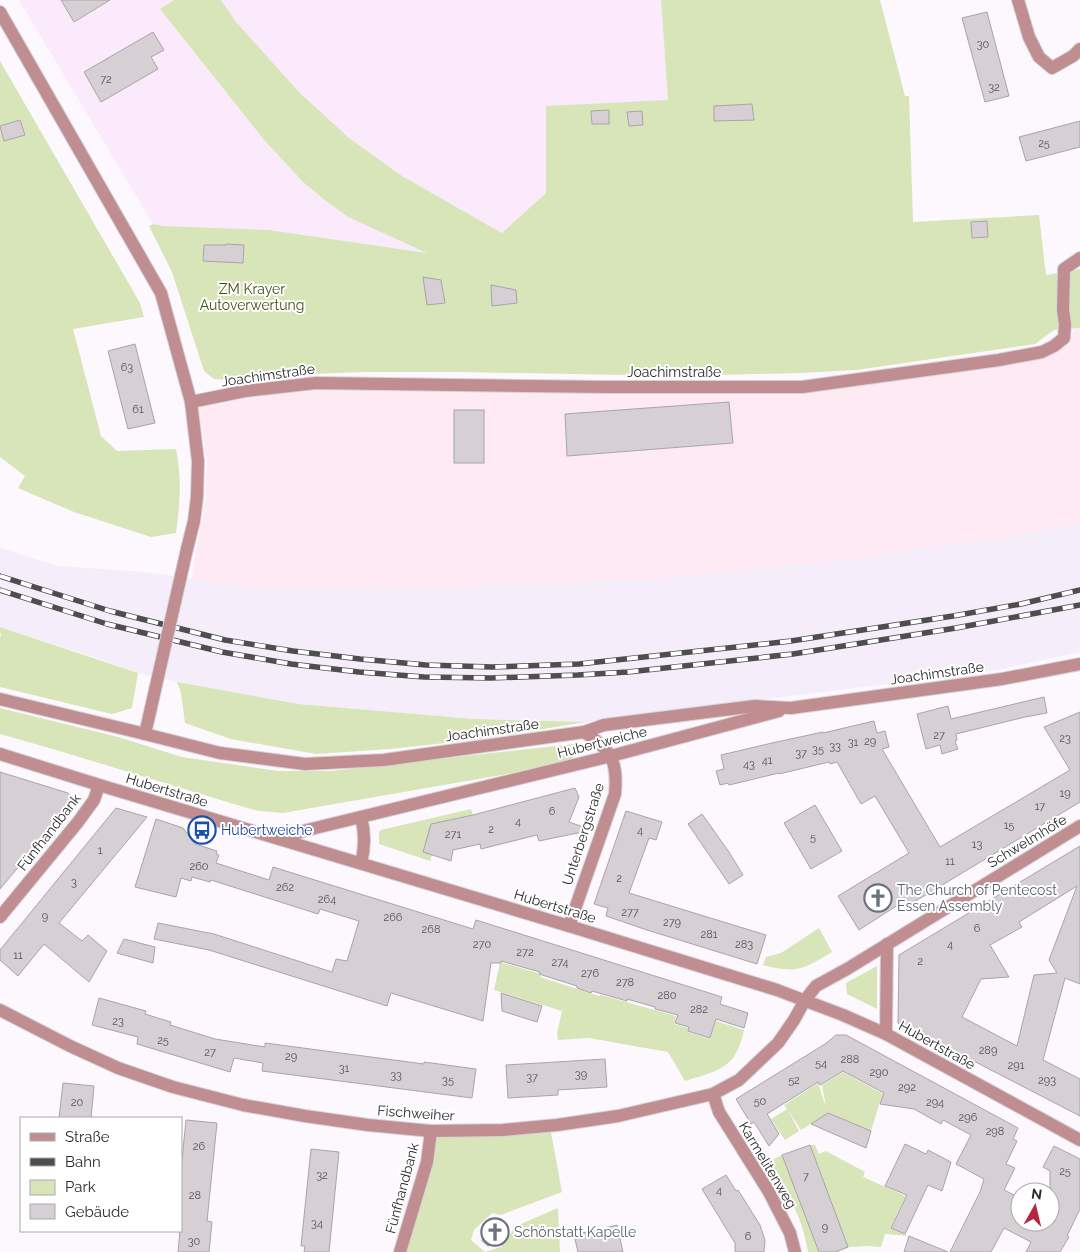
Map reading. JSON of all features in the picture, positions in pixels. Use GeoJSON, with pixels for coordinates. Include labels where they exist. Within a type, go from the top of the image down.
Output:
{"type":"FeatureCollection","features":[{"type":"Feature","properties":{"kind":"street"},"geometry":{"type":"LineString","coordinates":[[1018,0],[1029,37],[1039,57],[1052,68],[1080,49]]}},
{"type":"Feature","properties":{"kind":"street"},"geometry":{"type":"LineString","coordinates":[[0,12],[161,293],[192,402],[198,461],[194,521],[145,734]]}},
{"type":"Feature","properties":{"kind":"street","name":"Joachimstraße"},"geometry":{"type":"LineString","coordinates":[[192,402],[245,391],[316,383],[607,387],[802,387],[999,360],[1042,352],[1064,338],[1064,269],[1080,258]]}},
{"type":"Feature","properties":{"kind":"street","name":"Joachimstraße"},"geometry":{"type":"LineString","coordinates":[[0,699],[220,753],[305,764],[384,760],[584,732],[604,725],[755,706],[791,708],[1002,678],[1080,664]]}},
{"type":"Feature","properties":{"kind":"street","name":"Hubertweiche"},"geometry":{"type":"LineString","coordinates":[[280,839],[303,831],[610,756],[791,708]]}},
{"type":"Feature","properties":{"kind":"street","name":"Unterbergstraße"},"geometry":{"type":"LineString","coordinates":[[569,926],[615,794],[616,779],[610,756],[593,738],[584,732]]}},
{"type":"Feature","properties":{"kind":"street","name":"Hubertstraße"},"geometry":{"type":"LineString","coordinates":[[0,754],[99,786],[569,926],[805,1000],[844,1014],[886,1034],[1080,1140]]}},
{"type":"Feature","properties":{"kind":"street","name":"Fünfhandbank"},"geometry":{"type":"LineString","coordinates":[[0,917],[78,822],[94,800],[99,786]]}},
{"type":"Feature","properties":{"kind":"street"},"geometry":{"type":"LineString","coordinates":[[360,863],[364,847],[364,828],[361,817]]}},
{"type":"Feature","properties":{"kind":"street","name":"Schwelmhöfe"},"geometry":{"type":"LineString","coordinates":[[805,1000],[816,986],[847,969],[1080,826]]}},
{"type":"Feature","properties":{"kind":"street"},"geometry":{"type":"LineString","coordinates":[[886,1034],[887,944]]}},
{"type":"Feature","properties":{"kind":"street","name":"Fischweiher"},"geometry":{"type":"LineString","coordinates":[[0,1010],[118,1068],[173,1087],[244,1105],[305,1116],[431,1131],[503,1130],[557,1125],[618,1116],[713,1094],[739,1080],[778,1043],[805,1000]]}},
{"type":"Feature","properties":{"kind":"street","name":"Karmelitenweg"},"geometry":{"type":"LineString","coordinates":[[713,1094],[719,1112],[769,1192],[790,1233],[795,1252]]}},
{"type":"Feature","properties":{"kind":"street","name":"Fünfhandbank"},"geometry":{"type":"LineString","coordinates":[[400,1252],[427,1162],[431,1131]]}},
{"type":"Feature","properties":{"kind":"shaded area"},"geometry":{"type":"Polygon","coordinates":[[[19,0],[174,0],[160,9],[265,141],[303,182],[348,217],[429,253],[269,230],[153,224],[19,0]]]}},
{"type":"Feature","properties":{"kind":"shaded area"},"geometry":{"type":"Polygon","coordinates":[[[221,0],[661,0],[668,101],[547,106],[546,193],[503,233],[402,176],[349,138],[299,92],[236,22],[221,0]]]}},
{"type":"Feature","properties":{"kind":"shaded area"},"geometry":{"type":"Polygon","coordinates":[[[1080,328],[1080,523],[1011,538],[951,544],[858,559],[658,579],[448,589],[376,590],[245,587],[191,579],[206,498],[207,460],[198,407],[248,397],[323,390],[801,392],[1045,358],[1060,350],[1070,340],[1075,329],[1080,328]]]}},
{"type":"Feature","properties":{"kind":"shaded area"},"geometry":{"type":"Polygon","coordinates":[[[1080,523],[1080,652],[997,670],[586,722],[474,719],[298,704],[138,673],[0,627],[0,548],[58,566],[145,572],[245,587],[376,590],[448,589],[658,579],[858,559],[951,544],[1011,538],[1080,523]]]}},
{"type":"Feature","properties":{"kind":"green space","name":"ZM Krayer Autoverwertung"},"geometry":{"type":"Polygon","coordinates":[[[174,0],[221,0],[236,22],[299,92],[349,138],[402,176],[502,233],[546,193],[546,106],[668,100],[661,0],[880,0],[905,96],[909,96],[913,222],[1039,215],[1046,275],[1080,269],[1080,328],[1054,330],[1035,344],[856,370],[676,376],[364,372],[282,375],[273,377],[273,373],[237,380],[214,379],[204,371],[172,272],[149,226],[153,224],[269,230],[427,253],[348,217],[303,182],[265,141],[160,9],[174,0]]]}},
{"type":"Feature","properties":{"kind":"green space"},"geometry":{"type":"Polygon","coordinates":[[[0,61],[140,303],[144,317],[73,329],[101,436],[117,451],[176,449],[180,491],[176,533],[151,537],[74,512],[18,488],[25,476],[0,457],[0,61]]]}},
{"type":"Feature","properties":{"kind":"green space"},"geometry":{"type":"Polygon","coordinates":[[[0,627],[138,673],[132,708],[112,714],[0,687],[0,627]]]}},
{"type":"Feature","properties":{"kind":"green space"},"geometry":{"type":"Polygon","coordinates":[[[177,682],[298,704],[474,719],[586,722],[481,739],[390,749],[316,754],[231,739],[185,723],[181,693],[177,682]]]}},
{"type":"Feature","properties":{"kind":"green space"},"geometry":{"type":"Polygon","coordinates":[[[0,708],[118,737],[182,757],[278,771],[331,771],[574,744],[573,759],[507,774],[283,813],[259,811],[0,734],[0,708]]]}},
{"type":"Feature","properties":{"kind":"green space"},"geometry":{"type":"Polygon","coordinates":[[[471,809],[473,815],[431,825],[423,852],[432,855],[430,861],[379,844],[379,832],[381,830],[471,809]]]}},
{"type":"Feature","properties":{"kind":"green space"},"geometry":{"type":"Polygon","coordinates":[[[819,928],[832,952],[807,966],[799,968],[784,969],[763,965],[766,957],[781,953],[819,928]]]}},
{"type":"Feature","properties":{"kind":"green space"},"geometry":{"type":"Polygon","coordinates":[[[500,962],[541,974],[540,977],[599,996],[676,1016],[674,1024],[688,1028],[688,1032],[710,1039],[716,1021],[744,1030],[741,1042],[736,1053],[727,1064],[714,1072],[685,1081],[668,1052],[589,1038],[558,1040],[557,1033],[562,1011],[494,990],[500,962]]]}},
{"type":"Feature","properties":{"kind":"green space"},"geometry":{"type":"Polygon","coordinates":[[[877,966],[877,1009],[847,994],[846,983],[877,966]]]}},
{"type":"Feature","properties":{"kind":"green space"},"geometry":{"type":"Polygon","coordinates":[[[843,1072],[885,1095],[880,1102],[871,1131],[828,1113],[801,1130],[788,1110],[799,1131],[785,1140],[771,1119],[787,1109],[784,1105],[818,1083],[826,1107],[822,1085],[843,1072]]]}},
{"type":"Feature","properties":{"kind":"green space"},"geometry":{"type":"Polygon","coordinates":[[[550,1127],[562,1192],[501,1215],[492,1213],[474,1230],[471,1240],[485,1252],[402,1252],[432,1132],[550,1127]]]}},
{"type":"Feature","properties":{"kind":"green space"},"geometry":{"type":"Polygon","coordinates":[[[810,1145],[815,1145],[819,1154],[826,1151],[865,1172],[863,1177],[906,1196],[890,1228],[909,1236],[885,1234],[881,1247],[850,1247],[838,1252],[808,1252],[796,1211],[766,1163],[810,1145]]]}},
{"type":"Feature","properties":{"kind":"green space"},"geometry":{"type":"Polygon","coordinates":[[[558,1208],[560,1252],[485,1252],[501,1247],[516,1226],[558,1208]]]}},
{"type":"Feature","properties":{"kind":"building"},"geometry":{"type":"Polygon","coordinates":[[[61,0],[110,0],[74,22],[61,0]]]}},
{"type":"Feature","properties":{"kind":"building"},"geometry":{"type":"Polygon","coordinates":[[[987,12],[1009,96],[985,102],[962,18],[987,12]]]}},
{"type":"Feature","properties":{"kind":"building"},"geometry":{"type":"Polygon","coordinates":[[[153,32],[164,50],[151,57],[158,69],[101,102],[84,72],[153,32]]]}},
{"type":"Feature","properties":{"kind":"building"},"geometry":{"type":"Polygon","coordinates":[[[752,104],[754,120],[714,121],[714,106],[752,104]]]}},
{"type":"Feature","properties":{"kind":"building"},"geometry":{"type":"Polygon","coordinates":[[[609,110],[609,124],[592,124],[591,111],[609,110]]]}},
{"type":"Feature","properties":{"kind":"building"},"geometry":{"type":"Polygon","coordinates":[[[642,111],[643,125],[629,126],[627,112],[642,111]]]}},
{"type":"Feature","properties":{"kind":"building"},"geometry":{"type":"Polygon","coordinates":[[[20,120],[25,135],[4,141],[0,126],[20,120]]]}},
{"type":"Feature","properties":{"kind":"building"},"geometry":{"type":"Polygon","coordinates":[[[1080,121],[1080,147],[1026,161],[1019,137],[1080,121]]]}},
{"type":"Feature","properties":{"kind":"building"},"geometry":{"type":"Polygon","coordinates":[[[987,221],[988,237],[972,238],[971,222],[987,221]]]}},
{"type":"Feature","properties":{"kind":"building"},"geometry":{"type":"Polygon","coordinates":[[[204,245],[244,245],[243,263],[203,261],[204,245]]]}},
{"type":"Feature","properties":{"kind":"building"},"geometry":{"type":"Polygon","coordinates":[[[423,277],[441,280],[445,303],[427,305],[423,277]]]}},
{"type":"Feature","properties":{"kind":"building"},"geometry":{"type":"Polygon","coordinates":[[[491,285],[516,290],[517,303],[492,306],[491,285]]]}},
{"type":"Feature","properties":{"kind":"building"},"geometry":{"type":"Polygon","coordinates":[[[135,344],[155,423],[128,429],[108,351],[135,344]]]}},
{"type":"Feature","properties":{"kind":"building"},"geometry":{"type":"Polygon","coordinates":[[[729,402],[733,443],[567,456],[565,414],[729,402]]]}},
{"type":"Feature","properties":{"kind":"building"},"geometry":{"type":"Polygon","coordinates":[[[454,410],[484,410],[484,463],[454,463],[454,410]]]}},
{"type":"Feature","properties":{"kind":"building"},"geometry":{"type":"Polygon","coordinates":[[[1044,697],[1047,713],[956,734],[957,740],[955,741],[958,749],[942,754],[940,745],[926,749],[917,714],[948,706],[951,719],[1044,697]]]}},
{"type":"Feature","properties":{"kind":"building"},"geometry":{"type":"Polygon","coordinates":[[[1080,712],[1080,802],[904,908],[901,903],[859,930],[838,896],[909,853],[875,796],[861,804],[837,762],[830,764],[829,762],[729,785],[728,783],[720,785],[716,771],[724,769],[721,755],[874,721],[877,733],[885,731],[889,747],[882,749],[940,847],[1070,770],[1044,727],[1080,712]]]}},
{"type":"Feature","properties":{"kind":"building"},"geometry":{"type":"Polygon","coordinates":[[[0,772],[68,793],[72,797],[71,804],[0,889],[0,772]]]}},
{"type":"Feature","properties":{"kind":"building"},"geometry":{"type":"Polygon","coordinates":[[[575,788],[579,797],[569,822],[592,830],[539,841],[537,835],[481,849],[480,844],[453,850],[451,861],[423,852],[431,824],[575,788]]]}},
{"type":"Feature","properties":{"kind":"building"},"geometry":{"type":"Polygon","coordinates":[[[815,805],[842,851],[811,869],[784,823],[815,805]]]}},
{"type":"Feature","properties":{"kind":"building"},"geometry":{"type":"Polygon","coordinates":[[[116,808],[147,817],[59,923],[82,941],[88,935],[107,951],[89,982],[44,944],[18,976],[0,960],[0,950],[116,808]]]}},
{"type":"Feature","properties":{"kind":"building"},"geometry":{"type":"Polygon","coordinates":[[[626,811],[662,822],[656,840],[649,838],[629,893],[766,935],[757,964],[606,916],[608,908],[594,904],[626,811]]]}},
{"type":"Feature","properties":{"kind":"building"},"geometry":{"type":"Polygon","coordinates":[[[702,814],[743,875],[729,884],[688,824],[702,814]]]}},
{"type":"Feature","properties":{"kind":"building"},"geometry":{"type":"Polygon","coordinates":[[[156,819],[183,828],[195,844],[217,851],[216,854],[219,855],[216,863],[269,880],[273,867],[473,929],[476,920],[722,997],[720,1004],[748,1013],[744,1028],[716,1019],[710,1038],[688,1031],[689,1027],[675,1023],[678,1015],[627,999],[627,1001],[592,991],[591,993],[577,988],[577,986],[539,974],[540,972],[501,961],[501,963],[491,963],[483,1021],[391,993],[387,1006],[209,950],[154,939],[158,923],[214,934],[332,972],[336,959],[347,961],[359,921],[320,909],[318,914],[211,880],[210,882],[192,877],[191,881],[181,878],[176,897],[135,887],[156,819]]]}},
{"type":"Feature","properties":{"kind":"building"},"geometry":{"type":"Polygon","coordinates":[[[1080,846],[1080,984],[1065,978],[1043,1060],[1080,1079],[1080,1116],[898,1023],[899,955],[1080,846]],[[1077,886],[1019,922],[1022,927],[990,945],[1009,977],[981,979],[962,1017],[1017,1046],[1034,975],[1057,973],[1049,960],[1077,886]]]}},
{"type":"Feature","properties":{"kind":"building"},"geometry":{"type":"Polygon","coordinates":[[[124,939],[155,947],[153,963],[117,953],[124,939]]]}},
{"type":"Feature","properties":{"kind":"building"},"geometry":{"type":"Polygon","coordinates":[[[501,993],[542,1006],[537,1022],[502,1011],[501,993]]]}},
{"type":"Feature","properties":{"kind":"building"},"geometry":{"type":"Polygon","coordinates":[[[99,998],[146,1011],[145,1014],[171,1022],[170,1025],[215,1039],[265,1047],[265,1043],[476,1069],[472,1098],[262,1071],[263,1063],[234,1058],[230,1072],[137,1044],[138,1037],[92,1025],[99,998]]]}},
{"type":"Feature","properties":{"kind":"building"},"geometry":{"type":"Polygon","coordinates":[[[836,1035],[846,1035],[1018,1128],[1013,1139],[1017,1141],[1006,1164],[1015,1168],[1004,1190],[1010,1193],[1010,1231],[1004,1228],[991,1252],[950,1252],[980,1192],[984,1179],[956,1164],[971,1135],[943,1120],[941,1124],[914,1109],[880,1104],[884,1093],[843,1071],[820,1085],[818,1082],[767,1114],[779,1134],[769,1146],[754,1122],[751,1124],[736,1099],[825,1044],[836,1035]]]}},
{"type":"Feature","properties":{"kind":"building"},"geometry":{"type":"Polygon","coordinates":[[[605,1059],[607,1087],[558,1090],[558,1095],[508,1098],[506,1065],[605,1059]]]}},
{"type":"Feature","properties":{"kind":"building"},"geometry":{"type":"Polygon","coordinates":[[[63,1083],[94,1086],[91,1117],[59,1117],[63,1083]]]}},
{"type":"Feature","properties":{"kind":"building"},"geometry":{"type":"Polygon","coordinates":[[[828,1113],[871,1131],[866,1148],[811,1124],[828,1113]]]}},
{"type":"Feature","properties":{"kind":"building"},"geometry":{"type":"Polygon","coordinates":[[[186,1120],[217,1123],[207,1221],[212,1222],[209,1252],[178,1252],[180,1232],[182,1232],[182,1160],[186,1120]]]}},
{"type":"Feature","properties":{"kind":"building"},"geometry":{"type":"Polygon","coordinates":[[[905,1144],[926,1154],[928,1150],[951,1162],[942,1191],[928,1185],[905,1234],[891,1228],[907,1195],[885,1186],[905,1144]]]}},
{"type":"Feature","properties":{"kind":"building"},"geometry":{"type":"Polygon","coordinates":[[[810,1145],[848,1247],[835,1252],[819,1252],[782,1155],[810,1145]]]}},
{"type":"Feature","properties":{"kind":"building"},"geometry":{"type":"Polygon","coordinates":[[[1054,1146],[1080,1159],[1080,1209],[1067,1236],[1069,1237],[1060,1252],[1026,1252],[1031,1242],[1012,1232],[1060,1232],[1060,1182],[1050,1182],[1050,1171],[1043,1167],[1054,1146]]]}},
{"type":"Feature","properties":{"kind":"building"},"geometry":{"type":"Polygon","coordinates":[[[311,1149],[339,1152],[329,1252],[304,1252],[305,1246],[301,1246],[311,1149]]]}},
{"type":"Feature","properties":{"kind":"building"},"geometry":{"type":"Polygon","coordinates":[[[726,1175],[760,1225],[765,1240],[764,1252],[735,1252],[735,1243],[702,1189],[726,1175]]]}},
{"type":"Feature","properties":{"kind":"building","name":"Schönstatt Kapelle"},"geometry":{"type":"Polygon","coordinates":[[[494,1220],[506,1230],[495,1244],[488,1246],[482,1241],[483,1234],[494,1220]]]}},
{"type":"Feature","properties":{"kind":"building"},"geometry":{"type":"Polygon","coordinates":[[[617,1225],[623,1252],[578,1252],[574,1235],[617,1225]]]}},
{"type":"Feature","properties":{"kind":"building"},"geometry":{"type":"Polygon","coordinates":[[[909,1236],[948,1252],[904,1252],[909,1236]]]}},
{"type":"Feature","properties":{"kind":"railway"},"geometry":{"type":"LineString","coordinates":[[0,576],[110,611],[225,640],[360,659],[426,665],[492,667],[579,664],[791,641],[953,616],[1021,604],[1080,590]]}},
{"type":"Feature","properties":{"kind":"railway"},"geometry":{"type":"LineString","coordinates":[[0,590],[107,624],[222,652],[291,664],[359,672],[424,677],[491,678],[628,672],[793,654],[956,628],[1080,605]]}},
{"type":"Feature","properties":{"kind":"place","name":"Hubertweiche"},"geometry":{"type":"Point","coordinates":[202,830]}},
{"type":"Feature","properties":{"kind":"place","name":"The Church of Pentecost Essen Assembly"},"geometry":{"type":"Point","coordinates":[878,898]}},
{"type":"Feature","properties":{"kind":"place","name":"Schönstatt Kapelle"},"geometry":{"type":"Point","coordinates":[495,1232]}}]}
